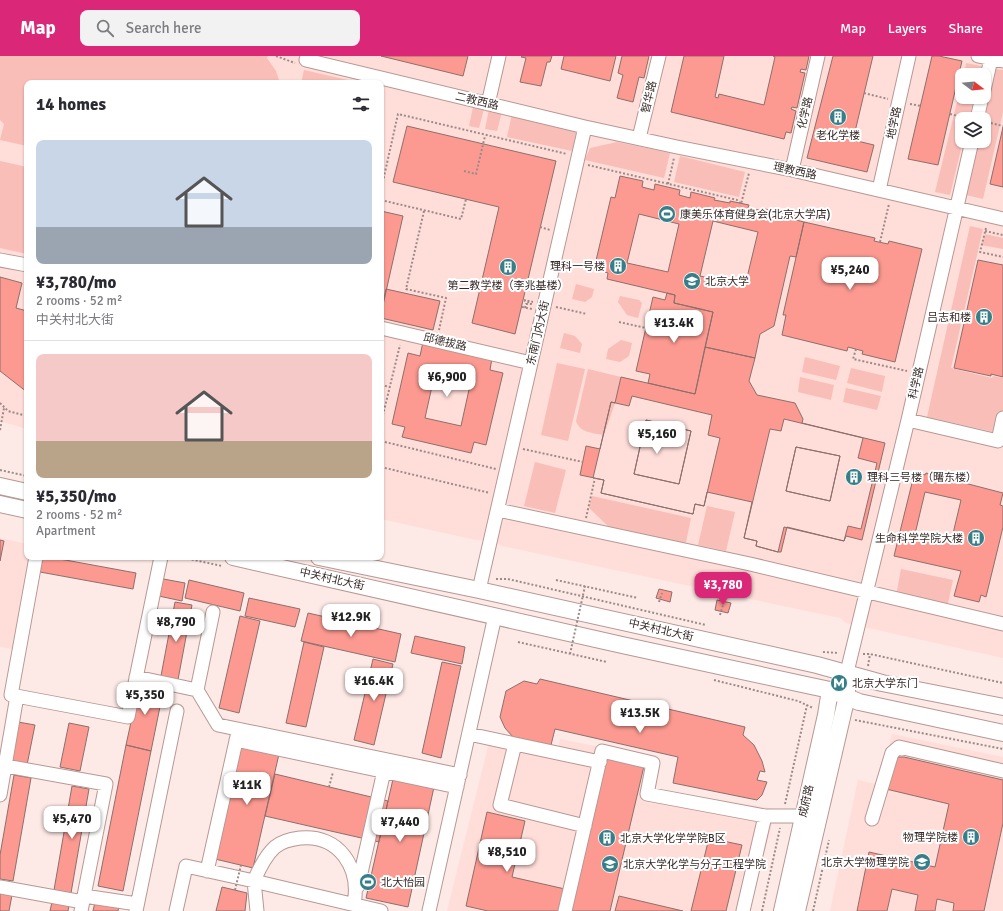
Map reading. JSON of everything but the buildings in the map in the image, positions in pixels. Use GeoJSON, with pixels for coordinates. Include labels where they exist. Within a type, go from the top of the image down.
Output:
{"type":"FeatureCollection","features":[{"type":"Feature","properties":{"kind":"main road"},"geometry":{"type":"LineString","coordinates":[[0,486],[24,491]]}},
{"type":"Feature","properties":{"kind":"main road"},"geometry":{"type":"LineString","coordinates":[[0,504],[24,509]]}},
{"type":"Feature","properties":{"kind":"main road","name":"中关村北大街"},"geometry":{"type":"LineString","coordinates":[[246,560],[622,646],[830,690],[847,696]]}},
{"type":"Feature","properties":{"kind":"main road","name":"中关村北大街"},"geometry":{"type":"LineString","coordinates":[[337,560],[481,584],[847,672],[882,683],[1003,707]]}},
{"type":"Feature","properties":{"kind":"main road"},"geometry":{"type":"LineString","coordinates":[[830,690],[847,672]]}},
{"type":"Feature","properties":{"kind":"main road","name":"成府路"},"geometry":{"type":"LineString","coordinates":[[797,911],[847,696],[847,672]]}},
{"type":"Feature","properties":{"kind":"main road","name":"成府路"},"geometry":{"type":"LineString","coordinates":[[782,911],[826,715],[830,690]]}},
{"type":"Feature","properties":{"kind":"main road"},"geometry":{"type":"LineString","coordinates":[[847,696],[859,702],[1003,733]]}},
{"type":"Feature","properties":{"kind":"street","name":"二教西路"},"geometry":{"type":"LineString","coordinates":[[307,56],[306,60],[368,79]]}},
{"type":"Feature","properties":{"kind":"street"},"geometry":{"type":"LineString","coordinates":[[488,104],[499,56]]}},
{"type":"Feature","properties":{"kind":"street","name":"智华路"},"geometry":{"type":"LineString","coordinates":[[640,138],[659,56]]}},
{"type":"Feature","properties":{"kind":"street","name":"化学路"},"geometry":{"type":"LineString","coordinates":[[792,170],[818,56]]}},
{"type":"Feature","properties":{"kind":"street","name":"地学路"},"geometry":{"type":"LineString","coordinates":[[885,191],[899,101],[909,56]]}},
{"type":"Feature","properties":{"kind":"street"},"geometry":{"type":"LineString","coordinates":[[978,56],[997,60],[991,74]]}},
{"type":"Feature","properties":{"kind":"street","name":"二教西路"},"geometry":{"type":"LineString","coordinates":[[384,82],[585,126]]}},
{"type":"Feature","properties":{"kind":"street","name":"理教西路"},"geometry":{"type":"LineString","coordinates":[[585,126],[677,147],[792,170],[1003,220]]}},
{"type":"Feature","properties":{"kind":"street","name":"东南门内大街"},"geometry":{"type":"LineString","coordinates":[[481,584],[531,363],[539,303],[578,160],[585,126]]}},
{"type":"Feature","properties":{"kind":"street","name":"科学路"},"geometry":{"type":"LineString","coordinates":[[847,672],[908,420],[970,148]]}},
{"type":"Feature","properties":{"kind":"street"},"geometry":{"type":"LineString","coordinates":[[0,260],[24,265]]}},
{"type":"Feature","properties":{"kind":"street","name":"邱德拔路"},"geometry":{"type":"LineString","coordinates":[[384,329],[531,363]]}},
{"type":"Feature","properties":{"kind":"street"},"geometry":{"type":"LineString","coordinates":[[908,420],[1000,442],[1003,418]]}},
{"type":"Feature","properties":{"kind":"street"},"geometry":{"type":"LineString","coordinates":[[498,510],[750,564],[1003,624]]}},
{"type":"Feature","properties":{"kind":"street"},"geometry":{"type":"LineString","coordinates":[[35,560],[11,695],[128,717],[160,560]]}},
{"type":"Feature","properties":{"kind":"street"},"geometry":{"type":"LineString","coordinates":[[214,612],[197,690],[218,725],[237,735],[384,772],[458,781]]}},
{"type":"Feature","properties":{"kind":"street"},"geometry":{"type":"LineString","coordinates":[[429,911],[496,616]]}},
{"type":"Feature","properties":{"kind":"street"},"geometry":{"type":"LineString","coordinates":[[136,677],[197,690]]}},
{"type":"Feature","properties":{"kind":"street"},"geometry":{"type":"LineString","coordinates":[[0,795],[3,766],[17,696]]}},
{"type":"Feature","properties":{"kind":"street"},"geometry":{"type":"LineString","coordinates":[[0,887],[83,903],[137,908],[177,711]]}},
{"type":"Feature","properties":{"kind":"street"},"geometry":{"type":"LineString","coordinates":[[469,734],[600,762]]}},
{"type":"Feature","properties":{"kind":"street"},"geometry":{"type":"LineString","coordinates":[[237,735],[458,781]]}},
{"type":"Feature","properties":{"kind":"street"},"geometry":{"type":"LineString","coordinates":[[207,871],[237,735]]}},
{"type":"Feature","properties":{"kind":"street"},"geometry":{"type":"LineString","coordinates":[[515,744],[500,805],[585,826]]}},
{"type":"Feature","properties":{"kind":"street"},"geometry":{"type":"LineString","coordinates":[[872,819],[892,753],[899,748],[1003,771]]}},
{"type":"Feature","properties":{"kind":"street"},"geometry":{"type":"LineString","coordinates":[[565,911],[602,751],[653,763],[647,794],[765,816],[803,816]]}},
{"type":"Feature","properties":{"kind":"street"},"geometry":{"type":"LineString","coordinates":[[3,766],[106,784],[83,903]]}},
{"type":"Feature","properties":{"kind":"street"},"geometry":{"type":"LineString","coordinates":[[355,899],[384,772]]}},
{"type":"Feature","properties":{"kind":"street"},"geometry":{"type":"LineString","coordinates":[[743,911],[765,816]]}},
{"type":"Feature","properties":{"kind":"street"},"geometry":{"type":"LineString","coordinates":[[257,911],[254,881],[265,859],[276,847],[290,840],[312,837],[329,842],[341,852],[350,864],[355,878],[355,899]]}},
{"type":"Feature","properties":{"kind":"street"},"geometry":{"type":"LineString","coordinates":[[176,911],[186,866],[254,881],[355,899],[381,911]]}},
{"type":"Feature","properties":{"kind":"path"},"geometry":{"type":"LineString","coordinates":[[864,93],[899,101]]}},
{"type":"Feature","properties":{"kind":"path"},"geometry":{"type":"LineString","coordinates":[[384,177],[398,114],[668,184],[737,200],[741,204],[751,162]]}},
{"type":"Feature","properties":{"kind":"path"},"geometry":{"type":"LineString","coordinates":[[950,114],[955,115]]}},
{"type":"Feature","properties":{"kind":"path"},"geometry":{"type":"LineString","coordinates":[[991,123],[1003,126]]}},
{"type":"Feature","properties":{"kind":"path"},"geometry":{"type":"LineString","coordinates":[[464,171],[476,174],[485,136]]}},
{"type":"Feature","properties":{"kind":"path"},"geometry":{"type":"LineString","coordinates":[[668,184],[677,147]]}},
{"type":"Feature","properties":{"kind":"path"},"geometry":{"type":"LineString","coordinates":[[880,242],[885,191]]}},
{"type":"Feature","properties":{"kind":"path"},"geometry":{"type":"LineString","coordinates":[[384,201],[461,219],[466,199]]}},
{"type":"Feature","properties":{"kind":"path"},"geometry":{"type":"LineString","coordinates":[[424,211],[406,289],[446,298],[437,340]]}},
{"type":"Feature","properties":{"kind":"path"},"geometry":{"type":"LineString","coordinates":[[540,228],[546,229]]}},
{"type":"Feature","properties":{"kind":"path"},"geometry":{"type":"LineString","coordinates":[[1003,235],[985,231],[980,252],[1003,257]]}},
{"type":"Feature","properties":{"kind":"path"},"geometry":{"type":"LineString","coordinates":[[526,308],[526,304],[531,303],[525,300],[587,314]]}},
{"type":"Feature","properties":{"kind":"path"},"geometry":{"type":"LineString","coordinates":[[522,307],[529,309]]}},
{"type":"Feature","properties":{"kind":"path"},"geometry":{"type":"LineString","coordinates":[[619,322],[646,328]]}},
{"type":"Feature","properties":{"kind":"path"},"geometry":{"type":"LineString","coordinates":[[384,411],[403,333]]}},
{"type":"Feature","properties":{"kind":"path"},"geometry":{"type":"LineString","coordinates":[[856,349],[853,359],[918,374]]}},
{"type":"Feature","properties":{"kind":"path"},"geometry":{"type":"LineString","coordinates":[[384,386],[390,387]]}},
{"type":"Feature","properties":{"kind":"path"},"geometry":{"type":"LineString","coordinates":[[0,403],[8,411],[24,415]]}},
{"type":"Feature","properties":{"kind":"path"},"geometry":{"type":"LineString","coordinates":[[0,430],[4,408]]}},
{"type":"Feature","properties":{"kind":"path"},"geometry":{"type":"LineString","coordinates":[[384,442],[506,472]]}},
{"type":"Feature","properties":{"kind":"path"},"geometry":{"type":"LineString","coordinates":[[512,446],[582,462]]}},
{"type":"Feature","properties":{"kind":"path"},"geometry":{"type":"LineString","coordinates":[[384,467],[501,495]]}},
{"type":"Feature","properties":{"kind":"path"},"geometry":{"type":"LineString","coordinates":[[0,470],[24,475]]}},
{"type":"Feature","properties":{"kind":"path"},"geometry":{"type":"LineString","coordinates":[[583,528],[595,478]]}},
{"type":"Feature","properties":{"kind":"path"},"geometry":{"type":"LineString","coordinates":[[481,584],[508,579],[711,626]]}},
{"type":"Feature","properties":{"kind":"path"},"geometry":{"type":"LineString","coordinates":[[556,580],[638,598]]}},
{"type":"Feature","properties":{"kind":"path"},"geometry":{"type":"LineString","coordinates":[[570,654],[585,586]]}},
{"type":"Feature","properties":{"kind":"path"},"geometry":{"type":"LineString","coordinates":[[659,602],[662,593]]}},
{"type":"Feature","properties":{"kind":"path"},"geometry":{"type":"LineString","coordinates":[[720,615],[722,605]]}},
{"type":"Feature","properties":{"kind":"path"},"geometry":{"type":"LineString","coordinates":[[518,642],[606,662]]}},
{"type":"Feature","properties":{"kind":"path"},"geometry":{"type":"LineString","coordinates":[[820,652],[870,654],[1003,683]]}},
{"type":"Feature","properties":{"kind":"path"},"geometry":{"type":"LineString","coordinates":[[235,890],[241,865]]}},
{"type":"Feature","properties":{"kind":"shaded area","name":"北京大学"},"geometry":{"type":"Polygon","coordinates":[[[0,56],[1003,56],[1003,658],[846,623],[840,618],[502,546],[491,540],[476,540],[384,520],[384,80],[24,80],[24,428],[0,421],[0,56]]]}},
{"type":"Feature","properties":{"kind":"shaded area"},"geometry":{"type":"Polygon","coordinates":[[[0,56],[268,56],[267,58],[276,71],[279,80],[24,80],[24,145],[0,140],[4,124],[0,120],[0,56]]]}},
{"type":"Feature","properties":{"kind":"shaded area"},"geometry":{"type":"Polygon","coordinates":[[[966,63],[982,66],[982,68],[965,68],[966,63]]]}},
{"type":"Feature","properties":{"kind":"shaded area"},"geometry":{"type":"Polygon","coordinates":[[[995,69],[1003,70],[1003,112],[983,199],[966,195],[976,148],[991,148],[991,112],[985,112],[987,104],[991,104],[991,86],[995,69]]]}},
{"type":"Feature","properties":{"kind":"shaded area"},"geometry":{"type":"Polygon","coordinates":[[[304,70],[348,80],[302,80],[304,70]]]}},
{"type":"Feature","properties":{"kind":"shaded area"},"geometry":{"type":"Polygon","coordinates":[[[957,104],[972,104],[971,112],[955,112],[955,148],[961,148],[950,195],[935,192],[957,104]]]}},
{"type":"Feature","properties":{"kind":"shaded area"},"geometry":{"type":"Polygon","coordinates":[[[473,107],[484,109],[479,128],[469,126],[473,107]]]}},
{"type":"Feature","properties":{"kind":"shaded area"},"geometry":{"type":"Polygon","coordinates":[[[489,109],[502,112],[497,131],[485,129],[489,109]]]}},
{"type":"Feature","properties":{"kind":"shaded area"},"geometry":{"type":"Polygon","coordinates":[[[512,114],[577,129],[572,151],[507,137],[512,114]]]}},
{"type":"Feature","properties":{"kind":"shaded area"},"geometry":{"type":"Polygon","coordinates":[[[617,142],[670,153],[664,178],[585,160],[590,148],[617,142]]]}},
{"type":"Feature","properties":{"kind":"shaded area"},"geometry":{"type":"Polygon","coordinates":[[[680,156],[745,172],[739,197],[674,182],[680,156]]]}},
{"type":"Feature","properties":{"kind":"shaded area"},"geometry":{"type":"Polygon","coordinates":[[[0,161],[24,166],[24,253],[0,248],[0,161]]]}},
{"type":"Feature","properties":{"kind":"shaded area"},"geometry":{"type":"Polygon","coordinates":[[[970,226],[983,229],[951,368],[992,378],[993,376],[1003,378],[1003,434],[927,417],[970,226]]]}},
{"type":"Feature","properties":{"kind":"shaded area"},"geometry":{"type":"Polygon","coordinates":[[[985,234],[1003,238],[1003,249],[981,245],[985,234]]]}},
{"type":"Feature","properties":{"kind":"shaded area"},"geometry":{"type":"Polygon","coordinates":[[[576,284],[594,289],[592,297],[585,302],[572,299],[576,284]]]}},
{"type":"Feature","properties":{"kind":"shaded area"},"geometry":{"type":"Polygon","coordinates":[[[620,296],[639,300],[642,303],[638,318],[627,315],[618,302],[620,296]]]}},
{"type":"Feature","properties":{"kind":"shaded area"},"geometry":{"type":"Polygon","coordinates":[[[564,333],[575,336],[582,344],[580,353],[560,348],[564,333]]]}},
{"type":"Feature","properties":{"kind":"shaded area"},"geometry":{"type":"Polygon","coordinates":[[[621,340],[632,343],[629,356],[620,362],[606,359],[608,349],[621,340]]]}},
{"type":"Feature","properties":{"kind":"shaded area"},"geometry":{"type":"Polygon","coordinates":[[[805,357],[840,366],[836,380],[802,372],[805,357]]]}},
{"type":"Feature","properties":{"kind":"shaded area"},"geometry":{"type":"Polygon","coordinates":[[[557,363],[585,369],[568,441],[541,435],[557,363]]]}},
{"type":"Feature","properties":{"kind":"shaded area"},"geometry":{"type":"Polygon","coordinates":[[[851,368],[885,376],[882,392],[847,383],[851,368]]]}},
{"type":"Feature","properties":{"kind":"shaded area"},"geometry":{"type":"Polygon","coordinates":[[[588,369],[621,377],[615,403],[604,435],[591,433],[584,430],[576,421],[588,369]]]}},
{"type":"Feature","properties":{"kind":"shaded area"},"geometry":{"type":"Polygon","coordinates":[[[800,377],[834,385],[831,400],[798,392],[800,377]]]}},
{"type":"Feature","properties":{"kind":"shaded area"},"geometry":{"type":"Polygon","coordinates":[[[846,388],[881,396],[877,410],[843,402],[846,388]]]}},
{"type":"Feature","properties":{"kind":"shaded area"},"geometry":{"type":"Polygon","coordinates":[[[535,462],[566,470],[555,513],[524,506],[535,462]]]}},
{"type":"Feature","properties":{"kind":"shaded area"},"geometry":{"type":"Polygon","coordinates":[[[592,496],[691,518],[686,542],[681,545],[610,528],[589,508],[592,496]]]}},
{"type":"Feature","properties":{"kind":"shaded area"},"geometry":{"type":"Polygon","coordinates":[[[707,506],[735,512],[726,551],[698,545],[707,506]]]}},
{"type":"Feature","properties":{"kind":"shaded area"},"geometry":{"type":"Polygon","coordinates":[[[0,538],[24,543],[24,560],[33,560],[17,650],[0,647],[0,538]]]}},
{"type":"Feature","properties":{"kind":"shaded area"},"geometry":{"type":"Polygon","coordinates":[[[901,569],[953,580],[947,608],[896,596],[901,569]]]}},
{"type":"Feature","properties":{"kind":"shaded area","name":"北京大学物理学院"},"geometry":{"type":"Polygon","coordinates":[[[892,734],[1003,757],[1003,911],[830,911],[858,780],[880,785],[892,734]]]}},
{"type":"Feature","properties":{"kind":"shaded area","name":"北京大学化学与分子工程学院"},"geometry":{"type":"Polygon","coordinates":[[[490,739],[558,752],[560,739],[659,759],[653,789],[776,809],[749,911],[447,911],[490,739]]]}},
{"type":"Feature","properties":{"kind":"place","name":"老化学楼"},"geometry":{"type":"Point","coordinates":[838,117]}},
{"type":"Feature","properties":{"kind":"place","name":"康美乐体育健身会(北京大学店)"},"geometry":{"type":"Point","coordinates":[667,214]}},
{"type":"Feature","properties":{"kind":"place","name":"理科一号楼"},"geometry":{"type":"Point","coordinates":[618,266]}},
{"type":"Feature","properties":{"kind":"place","name":"第二教学楼（李兆基楼）"},"geometry":{"type":"Point","coordinates":[508,267]}},
{"type":"Feature","properties":{"kind":"place","name":"北京大学"},"geometry":{"type":"Point","coordinates":[692,281]}},
{"type":"Feature","properties":{"kind":"place","name":"吕志和楼"},"geometry":{"type":"Point","coordinates":[984,317]}},
{"type":"Feature","properties":{"kind":"place","name":"理科三号楼（曙东楼）"},"geometry":{"type":"Point","coordinates":[854,477]}},
{"type":"Feature","properties":{"kind":"place","name":"生命科学学院大楼"},"geometry":{"type":"Point","coordinates":[976,538]}},
{"type":"Feature","properties":{"kind":"place","name":"北京大学东门"},"geometry":{"type":"Point","coordinates":[839,683]}},
{"type":"Feature","properties":{"kind":"place","name":"物理学院楼"},"geometry":{"type":"Point","coordinates":[971,837]}},
{"type":"Feature","properties":{"kind":"place","name":"北京大学化学学院B区"},"geometry":{"type":"Point","coordinates":[607,838]}},
{"type":"Feature","properties":{"kind":"place","name":"北京大学物理学院"},"geometry":{"type":"Point","coordinates":[922,862]}},
{"type":"Feature","properties":{"kind":"place","name":"北京大学化学与分子工程学院"},"geometry":{"type":"Point","coordinates":[610,864]}},
{"type":"Feature","properties":{"kind":"place","name":"北大怡园"},"geometry":{"type":"Point","coordinates":[368,882]}}]}
